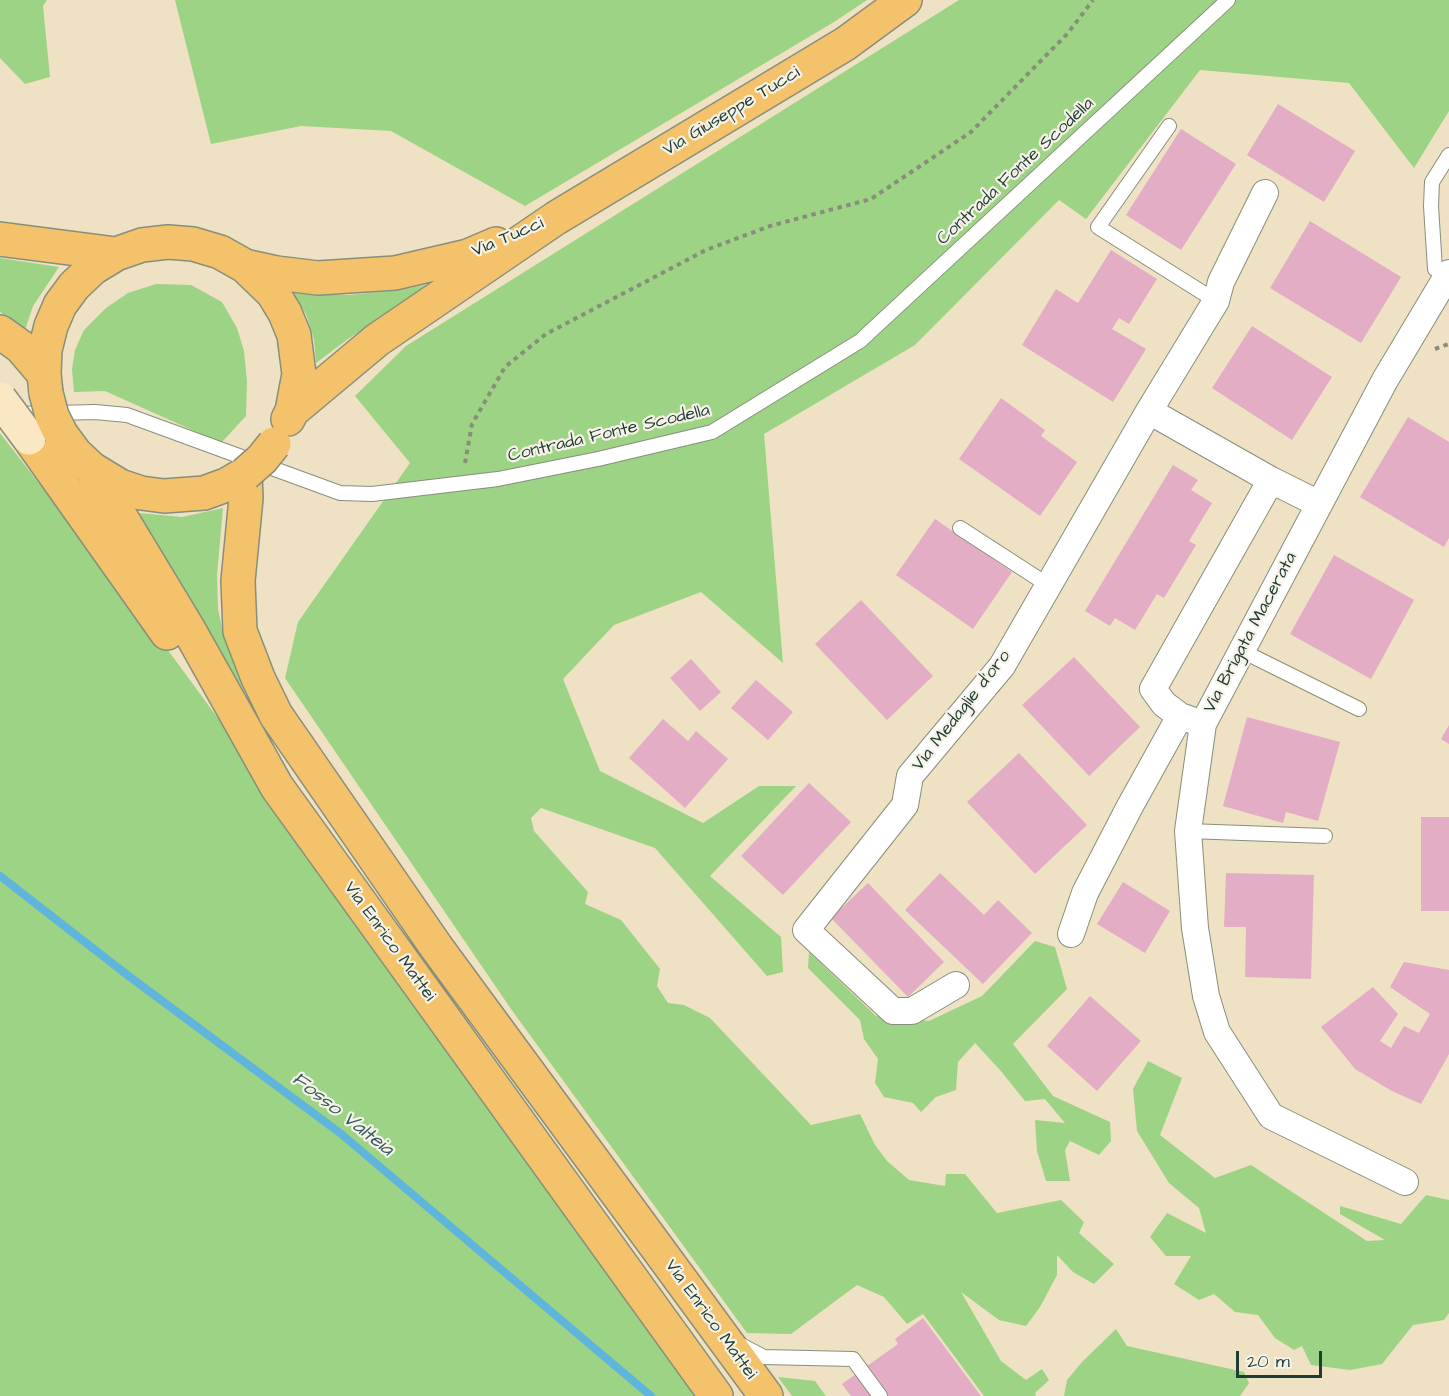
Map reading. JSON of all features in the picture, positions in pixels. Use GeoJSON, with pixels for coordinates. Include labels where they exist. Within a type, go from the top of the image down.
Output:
{"type":"FeatureCollection","features":[{"type":"Feature","properties":{"kind":"main road","name":"Via Giuseppe Tucci"},"geometry":{"type":"LineString","coordinates":[[556,218],[845,44],[905,0]]}},
{"type":"Feature","properties":{"kind":"main road","name":"Via Tucci"},"geometry":{"type":"LineString","coordinates":[[245,266],[318,278],[395,273],[468,256],[556,218]]}},
{"type":"Feature","properties":{"kind":"main road","name":"Via Tucci"},"geometry":{"type":"LineString","coordinates":[[292,411],[377,340],[556,218]]}},
{"type":"Feature","properties":{"kind":"main road"},"geometry":{"type":"LineString","coordinates":[[0,239],[116,254]]}},
{"type":"Feature","properties":{"kind":"main road"},"geometry":{"type":"LineString","coordinates":[[168,242],[194,244],[220,252],[245,266],[273,293],[294,335],[298,375],[292,411],[274,444],[245,474],[204,493],[164,496],[141,493],[120,486],[92,469],[75,453],[61,434],[52,416],[45,384],[45,350],[51,326],[60,305],[74,286],[93,268],[116,254],[142,245],[168,242]]}},
{"type":"Feature","properties":{"kind":"main road"},"geometry":{"type":"LineString","coordinates":[[0,332],[21,347],[45,384]]}},
{"type":"Feature","properties":{"kind":"main road"},"geometry":{"type":"LineString","coordinates":[[0,399],[277,787]]}},
{"type":"Feature","properties":{"kind":"main road","name":"Via Enrico Mattei"},"geometry":{"type":"LineString","coordinates":[[92,469],[189,630],[277,787],[716,1396]]}},
{"type":"Feature","properties":{"kind":"main road","name":"Via Enrico Mattei"},"geometry":{"type":"LineString","coordinates":[[245,474],[246,498],[238,581],[240,631],[258,678],[276,715],[437,948],[766,1396]]}},
{"type":"Feature","properties":{"kind":"street","name":"Via Medaglie d'oro"},"geometry":{"type":"LineString","coordinates":[[956,985],[912,1011],[893,1011],[806,930],[905,806],[910,776],[1002,666],[1215,301],[1221,282],[1265,194]]}},
{"type":"Feature","properties":{"kind":"street","name":"Via Brigata Macerata"},"geometry":{"type":"LineString","coordinates":[[1406,1182],[1271,1116],[1217,1032],[1206,996],[1195,928],[1188,831],[1192,720],[1242,651],[1385,380],[1448,274]]}},
{"type":"Feature","properties":{"kind":"street"},"geometry":{"type":"LineString","coordinates":[[1149,411],[1270,480],[1319,504]]}},
{"type":"Feature","properties":{"kind":"street"},"geometry":{"type":"LineString","coordinates":[[1071,934],[1085,893],[1129,808],[1192,720],[1164,704],[1153,689],[1270,480]]}},
{"type":"Feature","properties":{"kind":"lane","name":"Contrada Fonte Scodella"},"geometry":{"type":"LineString","coordinates":[[0,415],[95,412],[127,415],[340,493],[372,494],[498,479],[598,459],[712,432],[860,341],[1228,0]]}},
{"type":"Feature","properties":{"kind":"lane"},"geometry":{"type":"LineString","coordinates":[[1168,126],[1098,227],[1215,301]]}},
{"type":"Feature","properties":{"kind":"lane"},"geometry":{"type":"LineString","coordinates":[[1448,274],[1435,269],[1431,206],[1432,182],[1449,155]]}},
{"type":"Feature","properties":{"kind":"lane"},"geometry":{"type":"LineString","coordinates":[[960,528],[1048,585]]}},
{"type":"Feature","properties":{"kind":"lane"},"geometry":{"type":"LineString","coordinates":[[1242,651],[1359,709]]}},
{"type":"Feature","properties":{"kind":"lane"},"geometry":{"type":"LineString","coordinates":[[1188,831],[1325,836]]}},
{"type":"Feature","properties":{"kind":"lane"},"geometry":{"type":"LineString","coordinates":[[721,1334],[764,1357],[853,1359],[880,1396]]}},
{"type":"Feature","properties":{"kind":"path"},"geometry":{"type":"LineString","coordinates":[[461,484],[472,424],[505,367],[546,334],[706,250],[770,226],[871,199],[971,132],[1068,33],[1093,0]]}},
{"type":"Feature","properties":{"kind":"green space"},"geometry":{"type":"Polygon","coordinates":[[[0,0],[47,0],[43,6],[50,77],[25,84],[0,58],[0,0]]]}},
{"type":"Feature","properties":{"kind":"green space"},"geometry":{"type":"Polygon","coordinates":[[[175,0],[867,0],[834,22],[525,206],[391,131],[301,126],[211,144],[175,0]]]}},
{"type":"Feature","properties":{"kind":"green space"},"geometry":{"type":"Polygon","coordinates":[[[959,0],[1449,0],[1449,111],[1414,168],[1349,83],[1200,70],[1086,219],[1059,200],[915,345],[764,434],[783,663],[701,592],[614,625],[563,679],[600,771],[703,823],[759,786],[796,786],[710,876],[781,937],[783,972],[767,976],[655,848],[541,808],[531,818],[534,831],[588,892],[585,904],[621,920],[660,969],[657,986],[668,1003],[684,1005],[710,1018],[811,1125],[860,1114],[875,1145],[887,1161],[909,1180],[945,1186],[946,1174],[965,1174],[997,1213],[1061,1200],[1084,1222],[1079,1233],[1114,1264],[1094,1284],[1073,1272],[1057,1255],[1057,1275],[1040,1307],[1026,1326],[999,1320],[961,1292],[1001,1361],[1026,1380],[1042,1369],[1049,1380],[1035,1393],[1036,1396],[984,1396],[923,1314],[907,1324],[884,1297],[857,1285],[791,1334],[747,1333],[511,1009],[285,678],[298,622],[410,463],[355,396],[406,346],[959,0]]]}},
{"type":"Feature","properties":{"kind":"green space"},"geometry":{"type":"Polygon","coordinates":[[[0,258],[59,267],[33,306],[25,330],[0,312],[0,258]]]}},
{"type":"Feature","properties":{"kind":"green space"},"geometry":{"type":"Polygon","coordinates":[[[435,283],[348,339],[316,363],[314,339],[306,314],[293,293],[348,295],[400,290],[435,283]]]}},
{"type":"Feature","properties":{"kind":"green space"},"geometry":{"type":"Polygon","coordinates":[[[156,284],[191,285],[222,302],[237,328],[244,351],[247,381],[246,416],[221,443],[105,391],[74,392],[72,369],[75,350],[84,330],[106,308],[128,293],[156,284]]]}},
{"type":"Feature","properties":{"kind":"green space"},"geometry":{"type":"Polygon","coordinates":[[[0,433],[170,653],[278,800],[702,1396],[0,1396],[0,433]]]}},
{"type":"Feature","properties":{"kind":"green space"},"geometry":{"type":"Polygon","coordinates":[[[223,508],[217,575],[218,609],[223,633],[248,702],[222,664],[139,517],[139,513],[182,517],[223,508]]]}},
{"type":"Feature","properties":{"kind":"green space"},"geometry":{"type":"Polygon","coordinates":[[[1035,941],[1055,947],[1067,989],[1013,1044],[1053,1096],[1110,1122],[1111,1141],[1099,1155],[1070,1141],[1065,1150],[1070,1181],[1046,1181],[1037,1151],[1035,1120],[1065,1123],[1045,1099],[1025,1101],[975,1043],[958,1062],[956,1090],[936,1097],[921,1112],[913,1103],[884,1097],[875,1083],[878,1059],[864,1039],[860,1020],[808,968],[809,952],[876,1016],[929,1021],[982,996],[1035,941]]]}},
{"type":"Feature","properties":{"kind":"green space"},"geometry":{"type":"Polygon","coordinates":[[[1148,1061],[1182,1078],[1160,1135],[1215,1178],[1251,1165],[1367,1241],[1385,1240],[1340,1214],[1340,1206],[1401,1224],[1426,1195],[1449,1200],[1449,1313],[1444,1320],[1413,1325],[1382,1364],[1350,1370],[1311,1365],[1302,1346],[1294,1350],[1275,1338],[1258,1315],[1235,1312],[1214,1294],[1199,1300],[1174,1284],[1191,1256],[1166,1256],[1150,1237],[1167,1213],[1206,1233],[1199,1208],[1169,1183],[1137,1131],[1133,1089],[1148,1061]]]}},
{"type":"Feature","properties":{"kind":"green space"},"geometry":{"type":"Polygon","coordinates":[[[1116,1329],[1127,1346],[1244,1372],[1249,1383],[1240,1396],[1064,1396],[1067,1380],[1116,1329]]]}},
{"type":"Feature","properties":{"kind":"green space"},"geometry":{"type":"Polygon","coordinates":[[[778,1377],[815,1381],[826,1396],[792,1396],[778,1377]]]}},
{"type":"Feature","properties":{"kind":"building"},"geometry":{"type":"Polygon","coordinates":[[[1278,104],[1355,151],[1324,202],[1247,155],[1278,104]]]}},
{"type":"Feature","properties":{"kind":"building"},"geometry":{"type":"Polygon","coordinates":[[[1181,129],[1236,164],[1181,250],[1126,215],[1181,129]]]}},
{"type":"Feature","properties":{"kind":"building"},"geometry":{"type":"Polygon","coordinates":[[[1310,221],[1401,277],[1361,343],[1270,288],[1310,221]]]}},
{"type":"Feature","properties":{"kind":"building"},"geometry":{"type":"Polygon","coordinates":[[[1111,250],[1157,279],[1129,324],[1119,318],[1112,329],[1146,349],[1113,402],[1022,345],[1056,289],[1078,303],[1111,250]]]}},
{"type":"Feature","properties":{"kind":"building"},"geometry":{"type":"Polygon","coordinates":[[[1252,326],[1332,377],[1292,440],[1212,388],[1252,326]]]}},
{"type":"Feature","properties":{"kind":"building"},"geometry":{"type":"Polygon","coordinates":[[[1001,398],[1045,430],[1041,436],[1077,462],[1040,516],[959,459],[1001,398]]]}},
{"type":"Feature","properties":{"kind":"building"},"geometry":{"type":"Polygon","coordinates":[[[1408,417],[1449,442],[1449,538],[1444,547],[1360,497],[1408,417]]]}},
{"type":"Feature","properties":{"kind":"building"},"geometry":{"type":"Polygon","coordinates":[[[1173,465],[1198,480],[1191,490],[1212,503],[1189,541],[1196,545],[1164,598],[1157,594],[1135,630],[1115,618],[1110,626],[1085,611],[1173,465]]]}},
{"type":"Feature","properties":{"kind":"building"},"geometry":{"type":"Polygon","coordinates":[[[935,519],[1012,572],[973,629],[896,575],[935,519]]]}},
{"type":"Feature","properties":{"kind":"building"},"geometry":{"type":"Polygon","coordinates":[[[1334,555],[1414,600],[1371,679],[1290,634],[1334,555]]]}},
{"type":"Feature","properties":{"kind":"building"},"geometry":{"type":"Polygon","coordinates":[[[861,600],[933,676],[887,720],[815,644],[861,600]]]}},
{"type":"Feature","properties":{"kind":"building"},"geometry":{"type":"Polygon","coordinates":[[[1074,657],[1140,727],[1089,776],[1022,705],[1074,657]]]}},
{"type":"Feature","properties":{"kind":"building"},"geometry":{"type":"Polygon","coordinates":[[[691,659],[721,692],[700,711],[670,678],[691,659]]]}},
{"type":"Feature","properties":{"kind":"building"},"geometry":{"type":"Polygon","coordinates":[[[756,680],[793,712],[768,740],[731,708],[756,680]]]}},
{"type":"Feature","properties":{"kind":"building"},"geometry":{"type":"Polygon","coordinates":[[[1247,717],[1340,742],[1318,821],[1286,812],[1283,823],[1223,806],[1247,717]]]}},
{"type":"Feature","properties":{"kind":"building"},"geometry":{"type":"Polygon","coordinates":[[[663,719],[688,741],[696,731],[728,759],[685,808],[629,758],[663,719]]]}},
{"type":"Feature","properties":{"kind":"building"},"geometry":{"type":"Polygon","coordinates":[[[1449,725],[1449,744],[1441,739],[1449,725]]]}},
{"type":"Feature","properties":{"kind":"building"},"geometry":{"type":"Polygon","coordinates":[[[1019,753],[1087,825],[1035,874],[967,802],[1019,753]]]}},
{"type":"Feature","properties":{"kind":"building"},"geometry":{"type":"Polygon","coordinates":[[[809,783],[851,822],[783,895],[741,856],[809,783]]]}},
{"type":"Feature","properties":{"kind":"building"},"geometry":{"type":"Polygon","coordinates":[[[1421,817],[1449,817],[1449,911],[1421,911],[1421,817]]]}},
{"type":"Feature","properties":{"kind":"building"},"geometry":{"type":"Polygon","coordinates":[[[940,873],[984,915],[998,900],[1032,933],[983,984],[905,910],[940,873]]]}},
{"type":"Feature","properties":{"kind":"building"},"geometry":{"type":"Polygon","coordinates":[[[1226,873],[1314,875],[1311,979],[1245,977],[1246,927],[1224,927],[1226,873]]]}},
{"type":"Feature","properties":{"kind":"building"},"geometry":{"type":"Polygon","coordinates":[[[1123,882],[1170,911],[1145,953],[1097,924],[1123,882]]]}},
{"type":"Feature","properties":{"kind":"building"},"geometry":{"type":"Polygon","coordinates":[[[868,883],[944,962],[908,997],[831,918],[868,883]]]}},
{"type":"Feature","properties":{"kind":"building"},"geometry":{"type":"Polygon","coordinates":[[[1404,962],[1449,970],[1449,1054],[1421,1104],[1392,1091],[1355,1069],[1321,1027],[1373,987],[1398,1014],[1380,1041],[1391,1048],[1404,1026],[1419,1033],[1430,1014],[1390,987],[1404,962]]]}},
{"type":"Feature","properties":{"kind":"building"},"geometry":{"type":"Polygon","coordinates":[[[1090,996],[1141,1041],[1097,1091],[1047,1046],[1090,996]]]}},
{"type":"Feature","properties":{"kind":"building"},"geometry":{"type":"Polygon","coordinates":[[[923,1318],[981,1396],[851,1396],[842,1384],[898,1344],[895,1339],[923,1318]]]}},
{"type":"Feature","properties":{"kind":"waterway","name":"Fosso Valteia"},"geometry":{"type":"LineString","coordinates":[[0,876],[126,974],[340,1133],[651,1396]]}}]}
